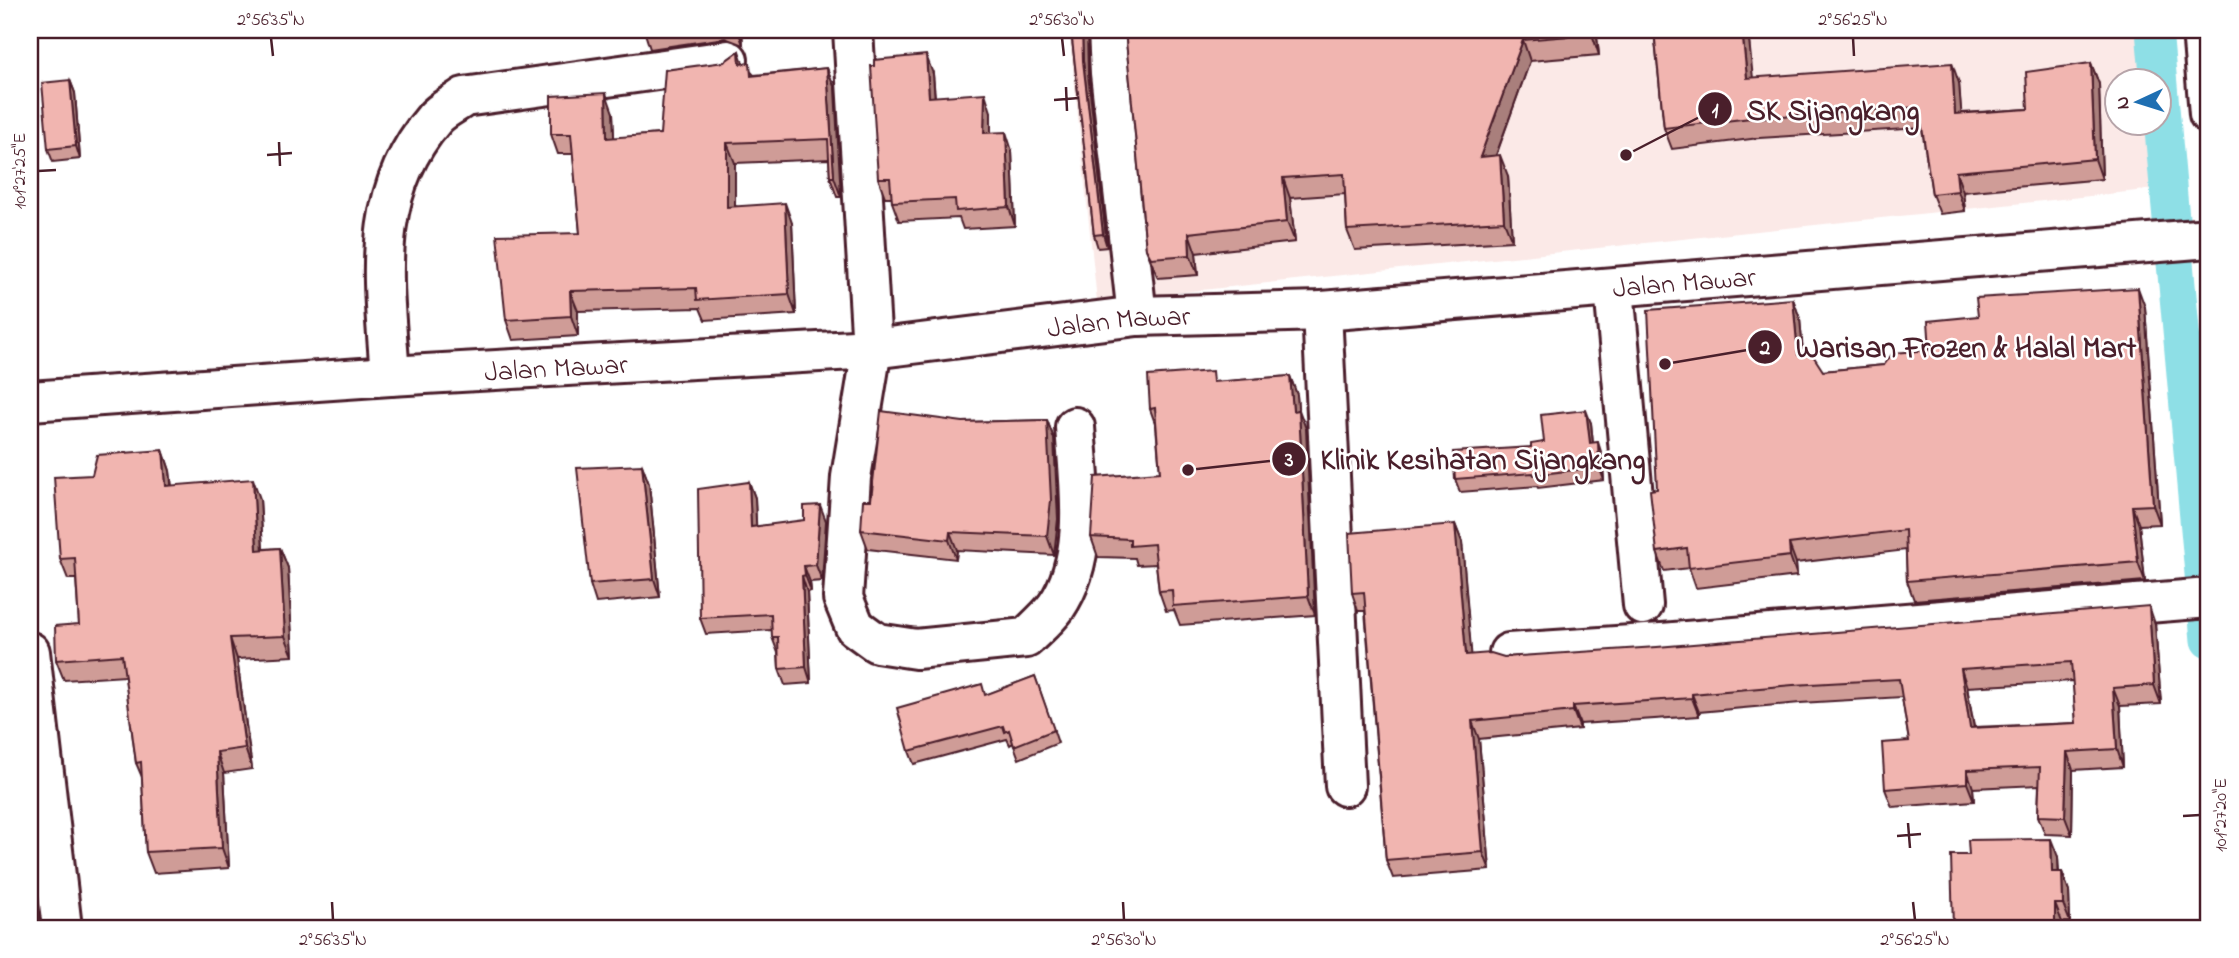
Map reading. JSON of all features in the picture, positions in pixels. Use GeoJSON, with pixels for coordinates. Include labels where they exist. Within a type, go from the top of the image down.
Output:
{"type":"FeatureCollection","features":[{"type":"Feature","properties":{"kind":"street"},"geometry":{"type":"LineString","coordinates":[[853,30],[872,349],[851,477],[843,598],[855,627],[877,643],[916,649],[1026,638],[1056,606],[1074,566],[1080,504],[1075,427]]}},
{"type":"Feature","properties":{"kind":"street"},"geometry":{"type":"LineString","coordinates":[[1108,30],[1110,73],[1137,316]]}},
{"type":"Feature","properties":{"kind":"street"},"geometry":{"type":"LineString","coordinates":[[2202,30],[2209,114]]}},
{"type":"Feature","properties":{"kind":"street"},"geometry":{"type":"LineString","coordinates":[[390,376],[382,253],[389,202],[406,160],[435,117],[464,97],[728,60]]}},
{"type":"Feature","properties":{"kind":"street","name":"Jalan Mawar"},"geometry":{"type":"LineString","coordinates":[[30,401],[390,376],[872,349],[1137,316],[1322,310],[1614,289],[2204,239]]}},
{"type":"Feature","properties":{"kind":"street"},"geometry":{"type":"LineString","coordinates":[[1614,289],[1643,605]]}},
{"type":"Feature","properties":{"kind":"street"},"geometry":{"type":"LineString","coordinates":[[1322,310],[1345,786]]}},
{"type":"Feature","properties":{"kind":"street"},"geometry":{"type":"LineString","coordinates":[[1509,653],[2209,598]]}},
{"type":"Feature","properties":{"kind":"street"},"geometry":{"type":"LineString","coordinates":[[30,652],[39,791],[62,928]]}},
{"type":"Feature","properties":{"kind":"shaded area"},"geometry":{"type":"Polygon","coordinates":[[[1069,30],[2157,30],[2161,66],[2102,66],[2102,136],[2168,136],[2174,187],[1097,301],[1069,30]]]}},
{"type":"Feature","properties":{"kind":"building"},"geometry":{"type":"Polygon","coordinates":[[[1071,30],[1082,30],[1083,61],[1103,234],[1094,235],[1071,30]]]}},
{"type":"Feature","properties":{"kind":"building"},"geometry":{"type":"Polygon","coordinates":[[[1125,30],[1591,30],[1592,34],[1523,40],[1480,157],[1500,155],[1504,221],[1347,230],[1344,174],[1283,178],[1287,222],[1189,233],[1190,255],[1151,258],[1146,249],[1125,30]]]}},
{"type":"Feature","properties":{"kind":"building"},"geometry":{"type":"Polygon","coordinates":[[[1654,30],[1742,30],[1747,78],[1952,63],[1955,114],[2028,109],[2026,72],[2091,63],[2095,159],[1956,172],[1958,191],[1932,194],[1919,107],[1751,118],[1664,128],[1654,30]]]}},
{"type":"Feature","properties":{"kind":"building"},"geometry":{"type":"Polygon","coordinates":[[[739,51],[740,64],[750,63],[751,76],[827,68],[834,177],[830,177],[828,139],[727,143],[727,207],[785,203],[789,294],[697,300],[696,288],[570,291],[571,316],[506,320],[497,235],[580,233],[571,134],[551,134],[551,96],[606,93],[607,138],[660,134],[665,70],[724,62],[739,51]]]}},
{"type":"Feature","properties":{"kind":"building"},"geometry":{"type":"Polygon","coordinates":[[[926,55],[929,97],[985,93],[984,133],[1006,132],[1009,207],[956,211],[955,199],[892,202],[890,178],[878,178],[871,66],[874,66],[874,60],[926,55]]]}},
{"type":"Feature","properties":{"kind":"building"},"geometry":{"type":"Polygon","coordinates":[[[70,80],[76,146],[48,149],[42,83],[70,80]]]}},
{"type":"Feature","properties":{"kind":"building"},"geometry":{"type":"Polygon","coordinates":[[[2138,288],[2153,505],[2132,506],[2138,562],[1907,581],[1905,530],[1789,544],[1790,556],[1689,568],[1687,548],[1657,552],[1650,490],[1657,489],[1648,310],[1793,299],[1798,355],[1812,354],[1823,371],[1884,365],[1893,353],[1930,350],[1928,321],[1978,316],[1976,298],[2138,288]]]}},
{"type":"Feature","properties":{"kind":"building"},"geometry":{"type":"Polygon","coordinates":[[[1212,371],[1213,382],[1290,376],[1293,411],[1299,410],[1308,596],[1173,606],[1172,590],[1159,591],[1154,544],[1130,546],[1130,539],[1091,537],[1095,477],[1160,472],[1155,408],[1150,409],[1148,376],[1212,371]]]}},
{"type":"Feature","properties":{"kind":"building"},"geometry":{"type":"Polygon","coordinates":[[[1586,410],[1590,443],[1598,442],[1599,467],[1534,475],[1455,479],[1453,452],[1531,447],[1531,444],[1544,442],[1541,415],[1586,410]]]}},
{"type":"Feature","properties":{"kind":"building"},"geometry":{"type":"Polygon","coordinates":[[[881,411],[963,422],[1047,420],[1051,500],[1047,536],[950,532],[949,540],[861,530],[863,500],[871,500],[881,411]]]}},
{"type":"Feature","properties":{"kind":"building"},"geometry":{"type":"Polygon","coordinates":[[[163,450],[166,486],[253,479],[257,550],[280,548],[285,636],[230,638],[245,748],[217,752],[222,848],[146,852],[141,762],[136,763],[122,655],[56,660],[55,626],[79,624],[75,558],[60,559],[54,477],[92,475],[97,455],[163,450]]]}},
{"type":"Feature","properties":{"kind":"building"},"geometry":{"type":"Polygon","coordinates":[[[642,465],[654,579],[590,584],[577,468],[642,465]]]}},
{"type":"Feature","properties":{"kind":"building"},"geometry":{"type":"Polygon","coordinates":[[[749,482],[751,527],[804,520],[804,506],[820,505],[816,565],[804,566],[805,575],[802,576],[806,667],[779,669],[778,637],[772,637],[771,614],[700,618],[698,489],[749,482]]]}},
{"type":"Feature","properties":{"kind":"building"},"geometry":{"type":"Polygon","coordinates":[[[1455,524],[1466,655],[1491,653],[1504,657],[1657,647],[2149,606],[2154,685],[2113,688],[2117,749],[2067,752],[2065,817],[2038,816],[2040,767],[1967,770],[1967,783],[1885,789],[1882,743],[1909,741],[1899,679],[1692,694],[1692,698],[1573,706],[1573,711],[1472,721],[1483,852],[1386,860],[1364,592],[1352,593],[1349,533],[1455,524]],[[2071,662],[1961,669],[1970,728],[2076,723],[2071,662]]]}},
{"type":"Feature","properties":{"kind":"building"},"geometry":{"type":"Polygon","coordinates":[[[1035,676],[1054,730],[1014,746],[1009,730],[1005,732],[1003,726],[909,751],[897,708],[982,684],[985,695],[1035,676]]]}},
{"type":"Feature","properties":{"kind":"building"},"geometry":{"type":"Polygon","coordinates":[[[2051,839],[2052,872],[2062,872],[2063,904],[2055,904],[2055,928],[1953,928],[1951,855],[1969,855],[1968,840],[2051,839]]]}},
{"type":"Feature","properties":{"kind":"waterway"},"geometry":{"type":"LineString","coordinates":[[2154,30],[2209,640]]}},
{"type":"Feature","properties":{"kind":"place","name":"SK Sijangkang"},"geometry":{"type":"Point","coordinates":[1626,155]}},
{"type":"Feature","properties":{"kind":"place","name":"Warisan Frozen & Halal Mart"},"geometry":{"type":"Point","coordinates":[1665,364]}},
{"type":"Feature","properties":{"kind":"place","name":"Klinik Kesihatan Sijangkang"},"geometry":{"type":"Point","coordinates":[1188,470]}}]}
